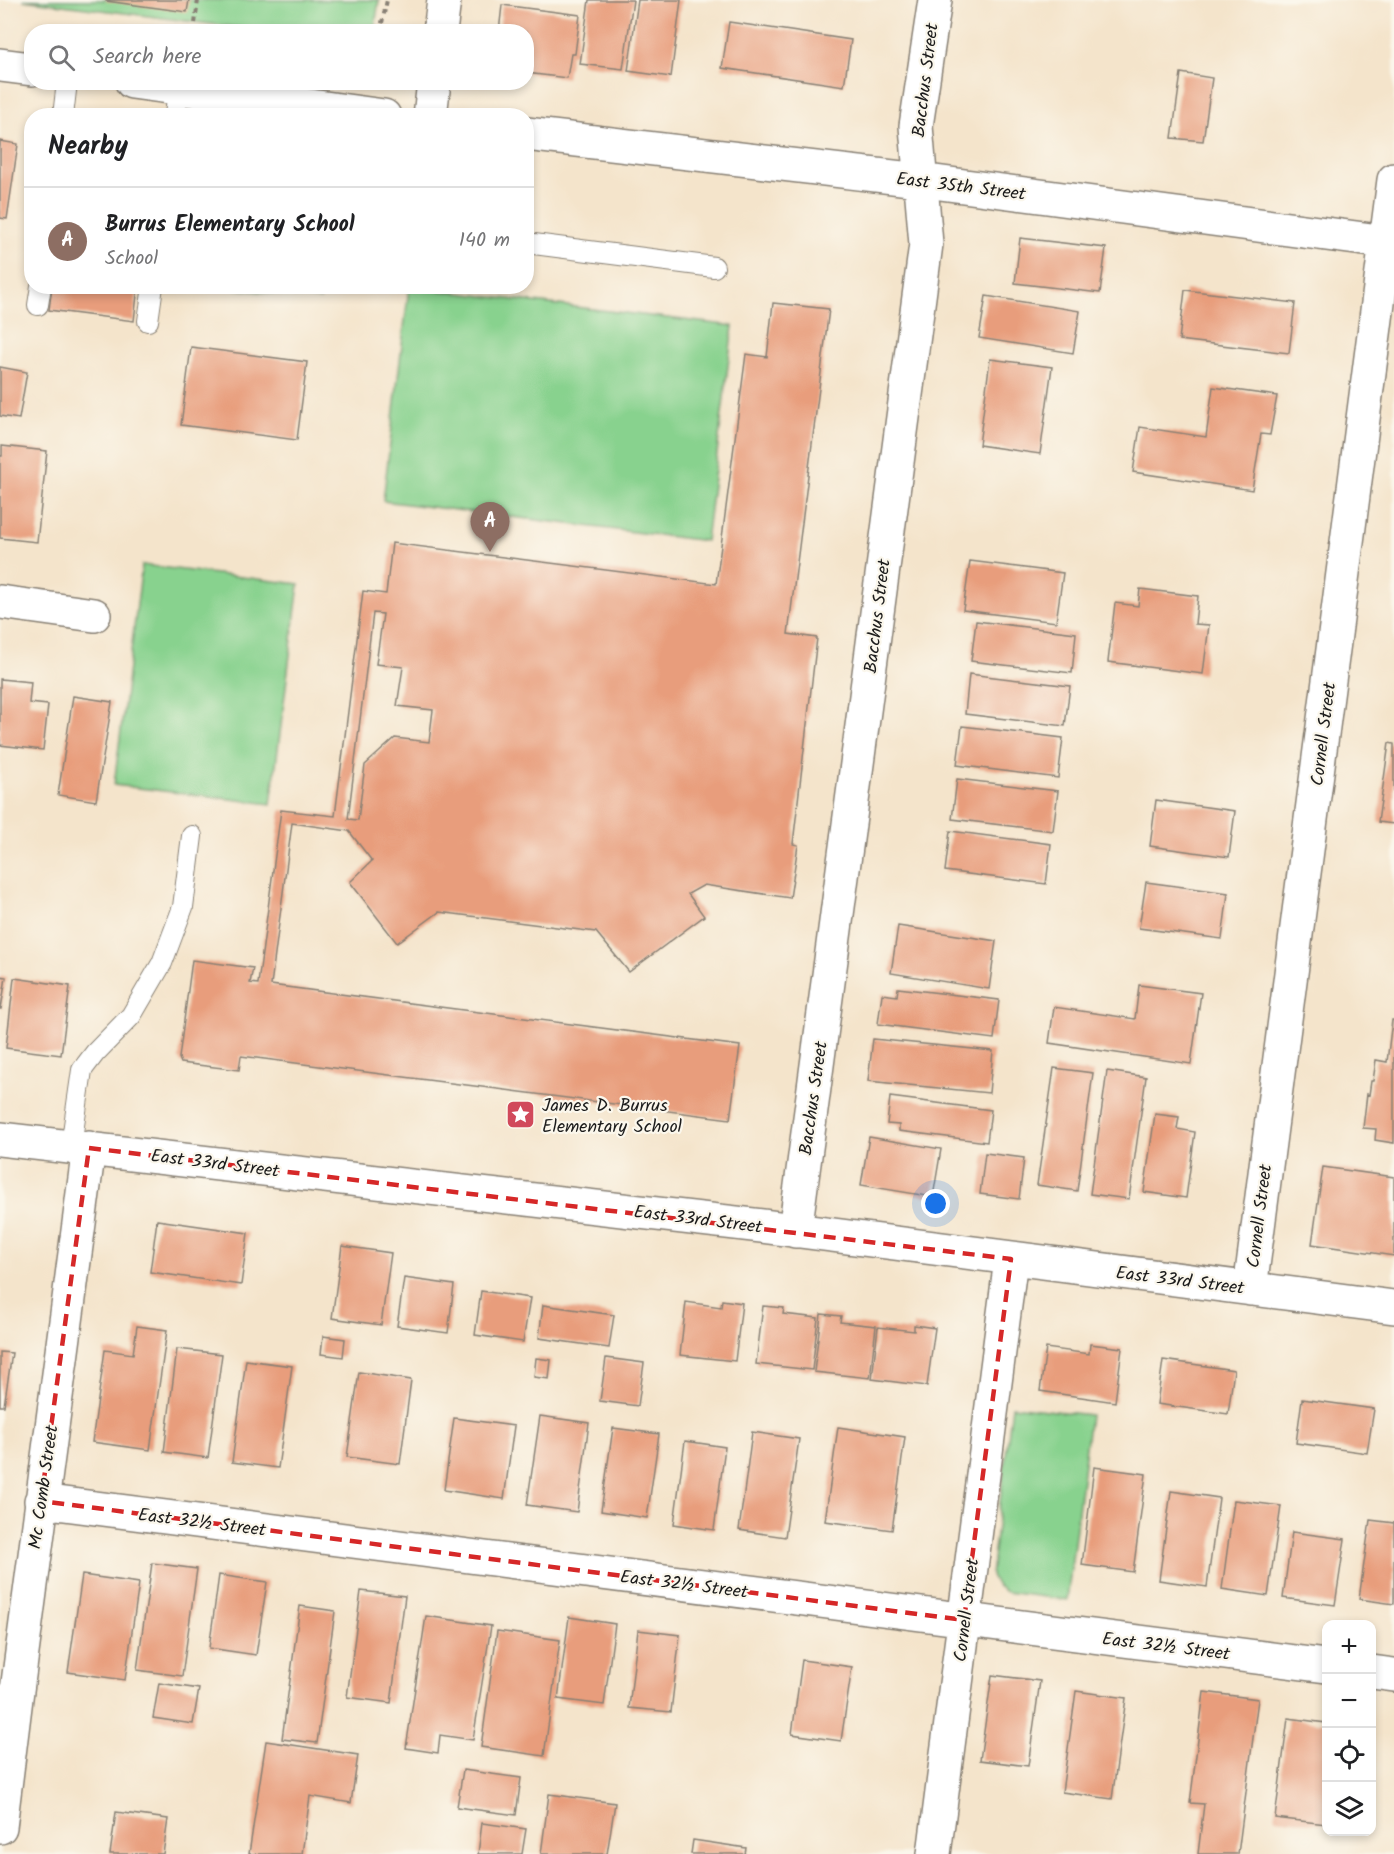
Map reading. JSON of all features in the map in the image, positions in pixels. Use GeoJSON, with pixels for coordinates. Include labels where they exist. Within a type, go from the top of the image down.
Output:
{"type":"FeatureCollection","features":[{"type":"Feature","properties":{"kind":"street"},"geometry":{"type":"LineString","coordinates":[[441,24],[444,0]]}},
{"type":"Feature","properties":{"kind":"street","name":"Bacchus Street"},"geometry":{"type":"LineString","coordinates":[[795,1231],[926,244],[916,126],[935,0]]}},
{"type":"Feature","properties":{"kind":"street"},"geometry":{"type":"LineString","coordinates":[[0,65],[24,68]]}},
{"type":"Feature","properties":{"kind":"street"},"geometry":{"type":"LineString","coordinates":[[150,90],[176,102],[265,108]]}},
{"type":"Feature","properties":{"kind":"street"},"geometry":{"type":"LineString","coordinates":[[431,108],[433,90]]}},
{"type":"Feature","properties":{"kind":"street","name":"East 35th Street"},"geometry":{"type":"LineString","coordinates":[[534,135],[919,180],[1390,242]]}},
{"type":"Feature","properties":{"kind":"street","name":"Cornell Street"},"geometry":{"type":"LineString","coordinates":[[1250,1289],[1390,242],[1394,180]]}},
{"type":"Feature","properties":{"kind":"street"},"geometry":{"type":"LineString","coordinates":[[0,602],[94,615]]}},
{"type":"Feature","properties":{"kind":"street","name":"East 33rd Street"},"geometry":{"type":"LineString","coordinates":[[0,1139],[762,1226],[1394,1307]]}},
{"type":"Feature","properties":{"kind":"street","name":"Mc Comb Street"},"geometry":{"type":"LineString","coordinates":[[0,1827],[8,1696],[41,1501],[80,1147]]}},
{"type":"Feature","properties":{"kind":"street","name":"Cornell Street"},"geometry":{"type":"LineString","coordinates":[[934,1854],[1011,1259]]}},
{"type":"Feature","properties":{"kind":"street","name":"East 32½ Street"},"geometry":{"type":"LineString","coordinates":[[41,1501],[1322,1665]]}},
{"type":"Feature","properties":{"kind":"street"},"geometry":{"type":"LineString","coordinates":[[1376,1673],[1394,1675]]}},
{"type":"Feature","properties":{"kind":"lane"},"geometry":{"type":"LineString","coordinates":[[64,108],[66,90]]}},
{"type":"Feature","properties":{"kind":"lane"},"geometry":{"type":"LineString","coordinates":[[534,244],[714,267]]}},
{"type":"Feature","properties":{"kind":"lane"},"geometry":{"type":"LineString","coordinates":[[148,321],[152,294]]}},
{"type":"Feature","properties":{"kind":"lane"},"geometry":{"type":"LineString","coordinates":[[80,1147],[81,1070],[130,1016],[162,963],[183,907],[192,836]]}},
{"type":"Feature","properties":{"kind":"path"},"geometry":{"type":"LineString","coordinates":[[195,24],[198,0]]}},
{"type":"Feature","properties":{"kind":"path"},"geometry":{"type":"LineString","coordinates":[[382,24],[387,0]]}},
{"type":"Feature","properties":{"kind":"highlighted area"},"geometry":{"type":"Polygon","coordinates":[[[89,1148],[1011,1259],[964,1620],[41,1501],[89,1148]]]}},
{"type":"Feature","properties":{"kind":"green space"},"geometry":{"type":"Polygon","coordinates":[[[23,0],[379,0],[375,24],[210,24],[23,0]]]}},
{"type":"Feature","properties":{"kind":"green space"},"geometry":{"type":"Polygon","coordinates":[[[275,294],[321,294],[320,300],[275,294]]]}},
{"type":"Feature","properties":{"kind":"green space"},"geometry":{"type":"Polygon","coordinates":[[[408,294],[467,294],[733,326],[706,541],[383,501],[408,294]]]}},
{"type":"Feature","properties":{"kind":"green space"},"geometry":{"type":"Polygon","coordinates":[[[142,565],[299,584],[271,804],[114,785],[142,565]]]}},
{"type":"Feature","properties":{"kind":"green space"},"geometry":{"type":"Polygon","coordinates":[[[1012,1406],[1090,1415],[1067,1600],[1006,1592],[996,1585],[991,1575],[1012,1406]]]}},
{"type":"Feature","properties":{"kind":"building"},"geometry":{"type":"Polygon","coordinates":[[[106,0],[189,0],[187,12],[106,0]]]}},
{"type":"Feature","properties":{"kind":"building"},"geometry":{"type":"Polygon","coordinates":[[[589,0],[633,0],[623,69],[580,64],[589,0]]]}},
{"type":"Feature","properties":{"kind":"building"},"geometry":{"type":"Polygon","coordinates":[[[638,0],[681,0],[671,77],[628,71],[638,0]]]}},
{"type":"Feature","properties":{"kind":"building"},"geometry":{"type":"Polygon","coordinates":[[[502,5],[580,15],[575,54],[571,54],[567,78],[534,74],[534,24],[500,24],[502,5]]]}},
{"type":"Feature","properties":{"kind":"building"},"geometry":{"type":"Polygon","coordinates":[[[729,22],[851,40],[844,86],[722,68],[729,22]]]}},
{"type":"Feature","properties":{"kind":"building"},"geometry":{"type":"Polygon","coordinates":[[[1181,73],[1212,78],[1203,141],[1172,138],[1181,73]]]}},
{"type":"Feature","properties":{"kind":"building"},"geometry":{"type":"Polygon","coordinates":[[[0,141],[18,144],[7,219],[0,218],[0,141]]]}},
{"type":"Feature","properties":{"kind":"building"},"geometry":{"type":"Polygon","coordinates":[[[1020,238],[1106,248],[1100,293],[1015,283],[1020,238]]]}},
{"type":"Feature","properties":{"kind":"building"},"geometry":{"type":"Polygon","coordinates":[[[1185,290],[1295,303],[1289,353],[1179,340],[1185,290]]]}},
{"type":"Feature","properties":{"kind":"building"},"geometry":{"type":"Polygon","coordinates":[[[51,294],[137,294],[134,321],[49,310],[51,294]]]}},
{"type":"Feature","properties":{"kind":"building"},"geometry":{"type":"Polygon","coordinates":[[[986,296],[1080,311],[1073,353],[979,338],[986,296]]]}},
{"type":"Feature","properties":{"kind":"building"},"geometry":{"type":"Polygon","coordinates":[[[773,303],[829,309],[788,634],[817,638],[793,844],[798,845],[790,898],[704,885],[688,894],[704,916],[629,972],[596,932],[439,912],[397,943],[350,882],[372,861],[349,831],[292,823],[271,985],[740,1046],[730,1119],[241,1056],[239,1070],[181,1063],[179,1058],[192,960],[253,968],[250,983],[258,984],[281,810],[335,816],[363,591],[386,594],[392,543],[716,584],[746,354],[767,357],[773,303]],[[373,613],[348,819],[358,820],[365,765],[395,738],[429,742],[433,710],[397,706],[403,667],[376,664],[383,614],[373,613]]]}},
{"type":"Feature","properties":{"kind":"building"},"geometry":{"type":"Polygon","coordinates":[[[191,347],[307,362],[297,440],[181,425],[191,347]]]}},
{"type":"Feature","properties":{"kind":"building"},"geometry":{"type":"Polygon","coordinates":[[[990,359],[1052,367],[1040,454],[979,445],[990,359]]]}},
{"type":"Feature","properties":{"kind":"building"},"geometry":{"type":"Polygon","coordinates":[[[0,367],[27,372],[19,419],[0,416],[0,367]]]}},
{"type":"Feature","properties":{"kind":"building"},"geometry":{"type":"Polygon","coordinates":[[[1213,387],[1277,396],[1270,435],[1261,434],[1252,490],[1133,472],[1140,427],[1206,437],[1213,387]]]}},
{"type":"Feature","properties":{"kind":"building"},"geometry":{"type":"Polygon","coordinates":[[[2,446],[47,451],[37,542],[0,538],[2,446]]]}},
{"type":"Feature","properties":{"kind":"building"},"geometry":{"type":"Polygon","coordinates":[[[970,561],[1063,573],[1056,622],[963,610],[970,561]]]}},
{"type":"Feature","properties":{"kind":"building"},"geometry":{"type":"Polygon","coordinates":[[[1140,589],[1198,596],[1195,624],[1209,625],[1203,674],[1108,662],[1115,603],[1138,606],[1140,589]]]}},
{"type":"Feature","properties":{"kind":"building"},"geometry":{"type":"Polygon","coordinates":[[[976,621],[1076,633],[1072,673],[971,661],[976,621]]]}},
{"type":"Feature","properties":{"kind":"building"},"geometry":{"type":"Polygon","coordinates":[[[969,674],[1070,686],[1065,726],[965,714],[969,674]]]}},
{"type":"Feature","properties":{"kind":"building"},"geometry":{"type":"Polygon","coordinates":[[[0,679],[31,682],[29,703],[48,705],[43,750],[0,745],[0,679]]]}},
{"type":"Feature","properties":{"kind":"building"},"geometry":{"type":"Polygon","coordinates":[[[73,696],[112,702],[96,801],[58,795],[73,696]]]}},
{"type":"Feature","properties":{"kind":"building"},"geometry":{"type":"Polygon","coordinates":[[[962,726],[1063,738],[1058,778],[957,765],[962,726]]]}},
{"type":"Feature","properties":{"kind":"building"},"geometry":{"type":"Polygon","coordinates":[[[1389,743],[1394,744],[1394,824],[1378,822],[1389,743]]]}},
{"type":"Feature","properties":{"kind":"building"},"geometry":{"type":"Polygon","coordinates":[[[957,779],[1058,791],[1053,831],[952,819],[957,779]]]}},
{"type":"Feature","properties":{"kind":"building"},"geometry":{"type":"Polygon","coordinates":[[[1156,800],[1235,811],[1229,857],[1150,846],[1156,800]]]}},
{"type":"Feature","properties":{"kind":"building"},"geometry":{"type":"Polygon","coordinates":[[[950,831],[1051,844],[1046,884],[945,871],[950,831]]]}},
{"type":"Feature","properties":{"kind":"building"},"geometry":{"type":"Polygon","coordinates":[[[1146,882],[1228,893],[1222,939],[1139,928],[1146,882]]]}},
{"type":"Feature","properties":{"kind":"building"},"geometry":{"type":"Polygon","coordinates":[[[898,926],[996,941],[989,989],[891,973],[898,926]]]}},
{"type":"Feature","properties":{"kind":"building"},"geometry":{"type":"Polygon","coordinates":[[[0,976],[6,977],[1,1009],[0,1009],[0,976]]]}},
{"type":"Feature","properties":{"kind":"building"},"geometry":{"type":"Polygon","coordinates":[[[14,978],[70,986],[61,1055],[6,1048],[14,978]]]}},
{"type":"Feature","properties":{"kind":"building"},"geometry":{"type":"Polygon","coordinates":[[[1139,985],[1201,993],[1191,1064],[1049,1043],[1054,1007],[1135,1019],[1139,985]]]}},
{"type":"Feature","properties":{"kind":"building"},"geometry":{"type":"Polygon","coordinates":[[[898,988],[999,1000],[994,1039],[878,1024],[882,994],[897,996],[898,988]]]}},
{"type":"Feature","properties":{"kind":"building"},"geometry":{"type":"Polygon","coordinates":[[[1392,1020],[1394,1020],[1394,1143],[1375,1140],[1376,1129],[1363,1128],[1367,1094],[1369,1095],[1371,1081],[1373,1081],[1376,1060],[1387,1062],[1392,1020]]]}},
{"type":"Feature","properties":{"kind":"building"},"geometry":{"type":"Polygon","coordinates":[[[873,1039],[993,1051],[989,1093],[868,1081],[873,1039]]]}},
{"type":"Feature","properties":{"kind":"building"},"geometry":{"type":"Polygon","coordinates":[[[1054,1068],[1093,1073],[1077,1191],[1037,1185],[1054,1068]]]}},
{"type":"Feature","properties":{"kind":"building"},"geometry":{"type":"Polygon","coordinates":[[[1107,1071],[1146,1077],[1129,1199],[1090,1194],[1107,1071]]]}},
{"type":"Feature","properties":{"kind":"building"},"geometry":{"type":"Polygon","coordinates":[[[890,1097],[991,1110],[987,1142],[899,1131],[899,1125],[887,1124],[890,1097]]]}},
{"type":"Feature","properties":{"kind":"building"},"geometry":{"type":"Polygon","coordinates":[[[1155,1114],[1179,1117],[1177,1129],[1195,1132],[1186,1198],[1144,1192],[1155,1114]]]}},
{"type":"Feature","properties":{"kind":"building"},"geometry":{"type":"Polygon","coordinates":[[[869,1137],[941,1149],[933,1197],[861,1185],[869,1137]]]}},
{"type":"Feature","properties":{"kind":"building"},"geometry":{"type":"Polygon","coordinates":[[[985,1153],[1024,1158],[1019,1199],[980,1194],[985,1153]]]}},
{"type":"Feature","properties":{"kind":"building"},"geometry":{"type":"Polygon","coordinates":[[[1323,1167],[1394,1177],[1394,1256],[1312,1244],[1323,1167]]]}},
{"type":"Feature","properties":{"kind":"building"},"geometry":{"type":"Polygon","coordinates":[[[157,1220],[248,1233],[241,1285],[150,1272],[157,1220]]]}},
{"type":"Feature","properties":{"kind":"building"},"geometry":{"type":"Polygon","coordinates":[[[342,1246],[391,1253],[381,1325],[332,1318],[342,1246]]]}},
{"type":"Feature","properties":{"kind":"building"},"geometry":{"type":"Polygon","coordinates":[[[404,1278],[454,1285],[448,1333],[397,1326],[404,1278]]]}},
{"type":"Feature","properties":{"kind":"building"},"geometry":{"type":"Polygon","coordinates":[[[481,1291],[530,1298],[523,1342],[475,1335],[481,1291]]]}},
{"type":"Feature","properties":{"kind":"building"},"geometry":{"type":"Polygon","coordinates":[[[722,1300],[742,1303],[735,1361],[680,1355],[686,1302],[721,1307],[722,1300]]]}},
{"type":"Feature","properties":{"kind":"building"},"geometry":{"type":"Polygon","coordinates":[[[543,1305],[614,1315],[609,1348],[539,1338],[543,1305]]]}},
{"type":"Feature","properties":{"kind":"building"},"geometry":{"type":"Polygon","coordinates":[[[763,1306],[784,1308],[783,1314],[818,1318],[812,1370],[756,1364],[763,1306]]]}},
{"type":"Feature","properties":{"kind":"building"},"geometry":{"type":"Polygon","coordinates":[[[821,1314],[841,1316],[840,1322],[876,1326],[870,1378],[814,1372],[821,1314]]]}},
{"type":"Feature","properties":{"kind":"building"},"geometry":{"type":"Polygon","coordinates":[[[914,1325],[935,1328],[927,1386],[872,1379],[878,1327],[914,1331],[914,1325]]]}},
{"type":"Feature","properties":{"kind":"building"},"geometry":{"type":"Polygon","coordinates":[[[137,1326],[167,1330],[150,1450],[92,1442],[105,1350],[133,1354],[137,1326]]]}},
{"type":"Feature","properties":{"kind":"building"},"geometry":{"type":"Polygon","coordinates":[[[323,1336],[345,1339],[343,1357],[321,1354],[323,1336]]]}},
{"type":"Feature","properties":{"kind":"building"},"geometry":{"type":"Polygon","coordinates":[[[1090,1344],[1122,1348],[1115,1402],[1040,1391],[1046,1348],[1089,1354],[1090,1344]]]}},
{"type":"Feature","properties":{"kind":"building"},"geometry":{"type":"Polygon","coordinates":[[[177,1349],[222,1354],[208,1458],[164,1452],[177,1349]]]}},
{"type":"Feature","properties":{"kind":"building"},"geometry":{"type":"Polygon","coordinates":[[[0,1352],[12,1353],[4,1406],[0,1406],[0,1352]]]}},
{"type":"Feature","properties":{"kind":"building"},"geometry":{"type":"Polygon","coordinates":[[[536,1358],[551,1360],[549,1379],[534,1377],[536,1358]]]}},
{"type":"Feature","properties":{"kind":"building"},"geometry":{"type":"Polygon","coordinates":[[[606,1358],[644,1363],[638,1406],[600,1401],[606,1358]]]}},
{"type":"Feature","properties":{"kind":"building"},"geometry":{"type":"Polygon","coordinates":[[[246,1360],[292,1366],[278,1468],[232,1462],[246,1360]]]}},
{"type":"Feature","properties":{"kind":"building"},"geometry":{"type":"Polygon","coordinates":[[[1163,1360],[1234,1370],[1228,1414],[1157,1404],[1163,1360]]]}},
{"type":"Feature","properties":{"kind":"building"},"geometry":{"type":"Polygon","coordinates":[[[359,1372],[411,1380],[400,1464],[347,1457],[359,1372]]]}},
{"type":"Feature","properties":{"kind":"building"},"geometry":{"type":"Polygon","coordinates":[[[1302,1399],[1374,1409],[1367,1453],[1296,1443],[1302,1399]]]}},
{"type":"Feature","properties":{"kind":"building"},"geometry":{"type":"Polygon","coordinates":[[[540,1416],[589,1423],[577,1512],[527,1505],[540,1416]]]}},
{"type":"Feature","properties":{"kind":"building"},"geometry":{"type":"Polygon","coordinates":[[[454,1418],[514,1426],[504,1499],[444,1490],[454,1418]]]}},
{"type":"Feature","properties":{"kind":"building"},"geometry":{"type":"Polygon","coordinates":[[[838,1427],[905,1437],[892,1530],[825,1521],[838,1427]]]}},
{"type":"Feature","properties":{"kind":"building"},"geometry":{"type":"Polygon","coordinates":[[[613,1428],[659,1434],[647,1518],[601,1511],[613,1428]]]}},
{"type":"Feature","properties":{"kind":"building"},"geometry":{"type":"Polygon","coordinates":[[[752,1432],[799,1439],[785,1537],[739,1530],[752,1432]]]}},
{"type":"Feature","properties":{"kind":"building"},"geometry":{"type":"Polygon","coordinates":[[[685,1441],[725,1447],[714,1530],[674,1524],[685,1441]]]}},
{"type":"Feature","properties":{"kind":"building"},"geometry":{"type":"Polygon","coordinates":[[[1094,1467],[1146,1474],[1133,1572],[1082,1565],[1094,1467]]]}},
{"type":"Feature","properties":{"kind":"building"},"geometry":{"type":"Polygon","coordinates":[[[1171,1491],[1219,1498],[1207,1587],[1159,1580],[1171,1491]]]}},
{"type":"Feature","properties":{"kind":"building"},"geometry":{"type":"Polygon","coordinates":[[[1234,1500],[1281,1506],[1268,1596],[1222,1589],[1234,1500]]]}},
{"type":"Feature","properties":{"kind":"building"},"geometry":{"type":"Polygon","coordinates":[[[1370,1520],[1394,1523],[1394,1604],[1359,1599],[1370,1520]]]}},
{"type":"Feature","properties":{"kind":"building"},"geometry":{"type":"Polygon","coordinates":[[[1292,1532],[1345,1539],[1335,1605],[1283,1598],[1292,1532]]]}},
{"type":"Feature","properties":{"kind":"building"},"geometry":{"type":"Polygon","coordinates":[[[152,1563],[197,1569],[182,1676],[137,1670],[152,1563]]]}},
{"type":"Feature","properties":{"kind":"building"},"geometry":{"type":"Polygon","coordinates":[[[82,1575],[139,1583],[125,1680],[68,1672],[82,1575]]]}},
{"type":"Feature","properties":{"kind":"building"},"geometry":{"type":"Polygon","coordinates":[[[219,1575],[267,1582],[256,1655],[209,1648],[219,1575]]]}},
{"type":"Feature","properties":{"kind":"building"},"geometry":{"type":"Polygon","coordinates":[[[361,1591],[405,1596],[391,1703],[347,1697],[361,1591]]]}},
{"type":"Feature","properties":{"kind":"building"},"geometry":{"type":"Polygon","coordinates":[[[300,1606],[335,1611],[317,1743],[282,1739],[300,1606]]]}},
{"type":"Feature","properties":{"kind":"building"},"geometry":{"type":"Polygon","coordinates":[[[426,1616],[491,1626],[473,1740],[440,1735],[438,1753],[406,1748],[426,1616]]]}},
{"type":"Feature","properties":{"kind":"building"},"geometry":{"type":"Polygon","coordinates":[[[569,1617],[615,1624],[604,1705],[558,1699],[569,1617]]]}},
{"type":"Feature","properties":{"kind":"building"},"geometry":{"type":"Polygon","coordinates":[[[638,1630],[680,1635],[671,1712],[629,1708],[638,1630]]]}},
{"type":"Feature","properties":{"kind":"building"},"geometry":{"type":"Polygon","coordinates":[[[497,1631],[560,1640],[544,1756],[481,1747],[497,1631]]]}},
{"type":"Feature","properties":{"kind":"building"},"geometry":{"type":"Polygon","coordinates":[[[802,1660],[852,1667],[841,1741],[792,1734],[802,1660]]]}},
{"type":"Feature","properties":{"kind":"building"},"geometry":{"type":"Polygon","coordinates":[[[992,1675],[1040,1681],[1028,1766],[980,1760],[992,1675]]]}},
{"type":"Feature","properties":{"kind":"building"},"geometry":{"type":"Polygon","coordinates":[[[159,1683],[199,1689],[193,1724],[153,1718],[159,1683]]]}},
{"type":"Feature","properties":{"kind":"building"},"geometry":{"type":"Polygon","coordinates":[[[1076,1691],[1126,1698],[1112,1799],[1062,1792],[1076,1691]]]}},
{"type":"Feature","properties":{"kind":"building"},"geometry":{"type":"Polygon","coordinates":[[[1204,1692],[1258,1699],[1238,1854],[1198,1854],[1204,1804],[1190,1803],[1204,1692]]]}},
{"type":"Feature","properties":{"kind":"building"},"geometry":{"type":"Polygon","coordinates":[[[1288,1718],[1322,1722],[1322,1824],[1275,1818],[1288,1718]]]}},
{"type":"Feature","properties":{"kind":"building"},"geometry":{"type":"Polygon","coordinates":[[[266,1741],[358,1755],[351,1803],[310,1796],[302,1854],[249,1854],[266,1741]]]}},
{"type":"Feature","properties":{"kind":"building"},"geometry":{"type":"Polygon","coordinates":[[[463,1770],[521,1778],[516,1815],[457,1807],[463,1770]]]}},
{"type":"Feature","properties":{"kind":"building"},"geometry":{"type":"Polygon","coordinates":[[[549,1794],[615,1803],[607,1854],[541,1854],[549,1794]]]}},
{"type":"Feature","properties":{"kind":"building"},"geometry":{"type":"Polygon","coordinates":[[[116,1812],[168,1819],[163,1854],[110,1854],[116,1812]]]}},
{"type":"Feature","properties":{"kind":"building"},"geometry":{"type":"Polygon","coordinates":[[[482,1823],[526,1829],[522,1854],[478,1854],[482,1823]]]}},
{"type":"Feature","properties":{"kind":"building"},"geometry":{"type":"Polygon","coordinates":[[[693,1840],[746,1848],[745,1854],[691,1854],[693,1840]]]}},
{"type":"Feature","properties":{"kind":"place","name":"Burrus Elementary School"},"geometry":{"type":"Point","coordinates":[490,552]}},
{"type":"Feature","properties":{"kind":"place","name":"James D. Burrus Elementary School"},"geometry":{"type":"Point","coordinates":[521,1115]}}]}
